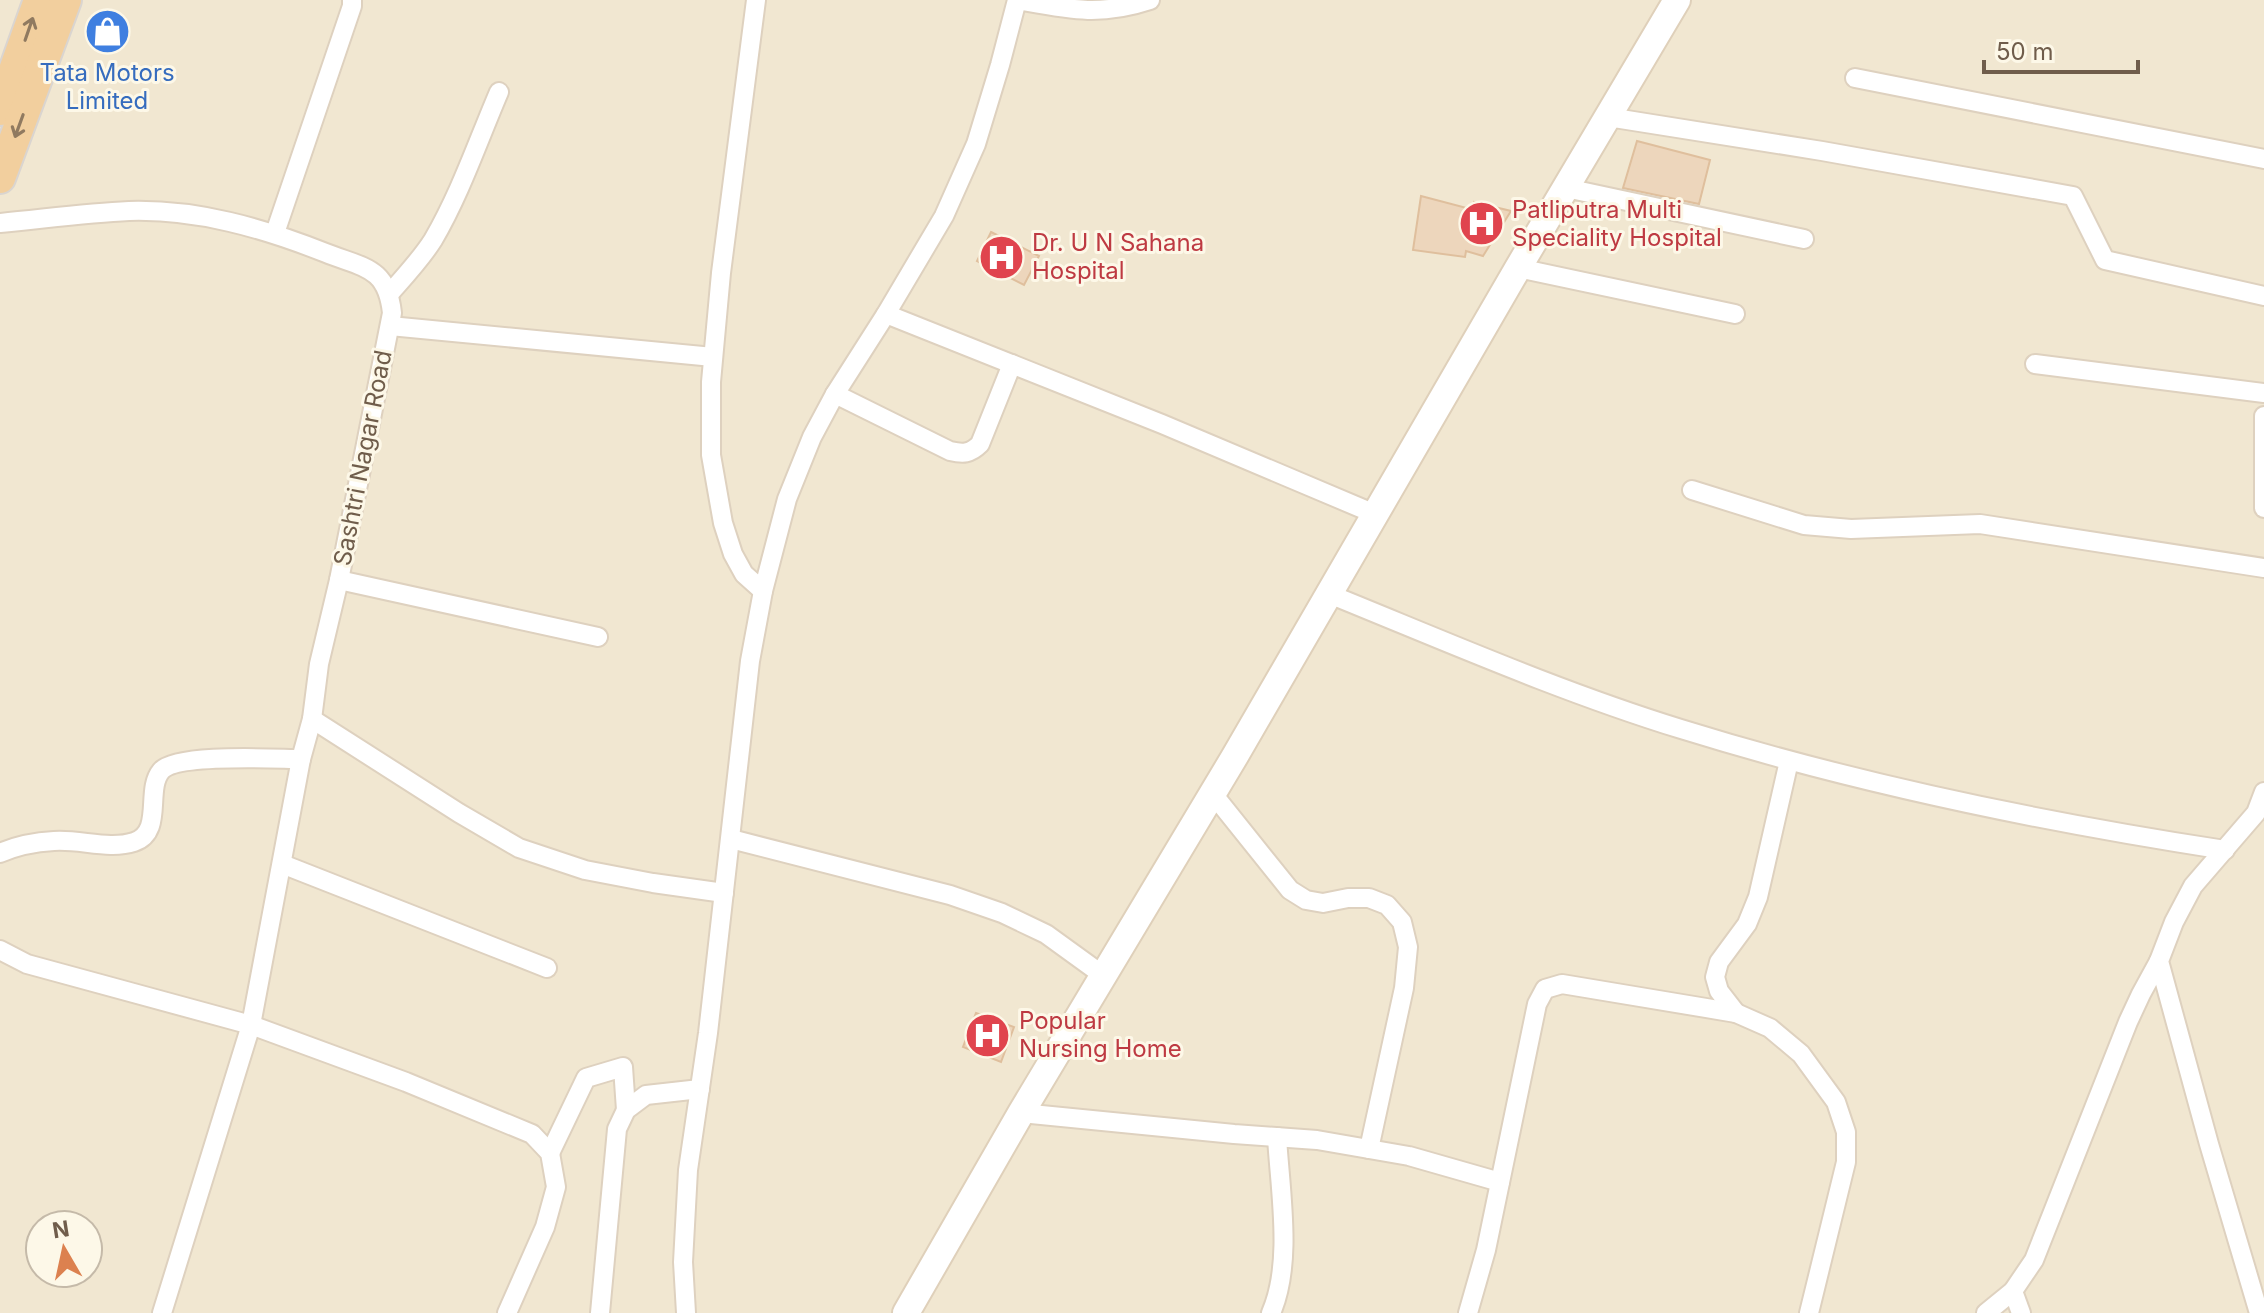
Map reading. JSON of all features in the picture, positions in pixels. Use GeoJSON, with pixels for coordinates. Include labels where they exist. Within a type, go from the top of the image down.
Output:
{"type":"FeatureCollection","features":[{"type":"Feature","properties":{"kind":"highway"},"geometry":{"type":"LineString","coordinates":[[0,110],[39,0]]}},
{"type":"Feature","properties":{"kind":"highway"},"geometry":{"type":"LineString","coordinates":[[0,178],[66,0]]}},
{"type":"Feature","properties":{"kind":"main road"},"geometry":{"type":"LineString","coordinates":[[906,1313],[1677,0]]}},
{"type":"Feature","properties":{"kind":"street"},"geometry":{"type":"LineString","coordinates":[[275,233],[352,0]]}},
{"type":"Feature","properties":{"kind":"street"},"geometry":{"type":"LineString","coordinates":[[756,0],[726,229],[713,357],[711,455],[723,523],[733,554],[744,574],[763,591]]}},
{"type":"Feature","properties":{"kind":"street"},"geometry":{"type":"LineString","coordinates":[[686,1313],[683,1262],[688,1170],[731,839],[750,661],[763,591],[787,499],[812,437],[835,394],[944,216],[976,144],[1017,0],[1078,11],[1126,8],[1150,0]]}},
{"type":"Feature","properties":{"kind":"street"},"geometry":{"type":"LineString","coordinates":[[1855,78],[2264,159]]}},
{"type":"Feature","properties":{"kind":"street"},"geometry":{"type":"LineString","coordinates":[[0,223],[129,211],[168,212],[237,223],[275,233],[366,269],[382,279],[390,293],[432,241],[455,198],[499,92]]}},
{"type":"Feature","properties":{"kind":"street"},"geometry":{"type":"LineString","coordinates":[[1608,117],[2073,196],[2105,260],[2264,296]]}},
{"type":"Feature","properties":{"kind":"street"},"geometry":{"type":"LineString","coordinates":[[1566,188],[1804,239]]}},
{"type":"Feature","properties":{"kind":"street"},"geometry":{"type":"LineString","coordinates":[[1518,268],[1735,314]]}},
{"type":"Feature","properties":{"kind":"street","name":"Sashtri Nagar Road"},"geometry":{"type":"LineString","coordinates":[[162,1313],[251,1025],[301,759],[312,719],[319,664],[390,326],[390,293]]}},
{"type":"Feature","properties":{"kind":"street"},"geometry":{"type":"LineString","coordinates":[[886,314],[1162,424],[1375,514]]}},
{"type":"Feature","properties":{"kind":"street"},"geometry":{"type":"LineString","coordinates":[[390,326],[713,357]]}},
{"type":"Feature","properties":{"kind":"street"},"geometry":{"type":"LineString","coordinates":[[835,394],[950,451],[963,454],[973,451],[980,444],[1012,364]]}},
{"type":"Feature","properties":{"kind":"street"},"geometry":{"type":"LineString","coordinates":[[2035,364],[2264,393]]}},
{"type":"Feature","properties":{"kind":"street"},"geometry":{"type":"LineString","coordinates":[[2264,416],[2264,508]]}},
{"type":"Feature","properties":{"kind":"street"},"geometry":{"type":"LineString","coordinates":[[1692,490],[1804,525],[1851,529],[1980,524],[2264,568]]}},
{"type":"Feature","properties":{"kind":"street"},"geometry":{"type":"LineString","coordinates":[[339,580],[598,637]]}},
{"type":"Feature","properties":{"kind":"street"},"geometry":{"type":"LineString","coordinates":[[1329,594],[1529,675],[1678,728],[1789,761],[1963,802],[2131,836],[2225,850]]}},
{"type":"Feature","properties":{"kind":"street"},"geometry":{"type":"LineString","coordinates":[[312,719],[519,848],[585,870],[724,893]]}},
{"type":"Feature","properties":{"kind":"street"},"geometry":{"type":"LineString","coordinates":[[0,853],[55,840],[118,845],[136,842],[147,833],[152,820],[156,783],[162,770],[174,763],[197,759],[301,759]]}},
{"type":"Feature","properties":{"kind":"street"},"geometry":{"type":"LineString","coordinates":[[1736,1013],[1719,991],[1715,977],[1719,962],[1747,924],[1758,897],[1789,761]]}},
{"type":"Feature","properties":{"kind":"street"},"geometry":{"type":"LineString","coordinates":[[1986,1313],[2013,1291],[2034,1260],[2134,1008],[2193,886],[2256,813],[2264,792]]}},
{"type":"Feature","properties":{"kind":"street"},"geometry":{"type":"LineString","coordinates":[[1213,794],[1290,890],[1306,900],[1323,903],[1369,898],[1387,905],[1402,922],[1408,947],[1404,988],[1369,1149]]}},
{"type":"Feature","properties":{"kind":"street"},"geometry":{"type":"LineString","coordinates":[[731,839],[950,895],[1002,913],[1046,934],[1104,976]]}},
{"type":"Feature","properties":{"kind":"street"},"geometry":{"type":"LineString","coordinates":[[282,864],[547,968]]}},
{"type":"Feature","properties":{"kind":"street"},"geometry":{"type":"LineString","coordinates":[[0,950],[27,964],[251,1025],[406,1082],[532,1134],[550,1153],[556,1187],[545,1227],[507,1313]]}},
{"type":"Feature","properties":{"kind":"street"},"geometry":{"type":"LineString","coordinates":[[2159,961],[2259,1313]]}},
{"type":"Feature","properties":{"kind":"street"},"geometry":{"type":"LineString","coordinates":[[1468,1313],[1486,1250],[1537,1004],[1545,989],[1562,984],[1736,1013],[1770,1028],[1801,1054],[1836,1102],[1846,1132],[1846,1162],[1809,1313]]}},
{"type":"Feature","properties":{"kind":"street"},"geometry":{"type":"LineString","coordinates":[[550,1153],[586,1078],[623,1067],[626,1110]]}},
{"type":"Feature","properties":{"kind":"street"},"geometry":{"type":"LineString","coordinates":[[600,1313],[617,1129],[626,1110],[646,1095],[700,1089]]}},
{"type":"Feature","properties":{"kind":"street"},"geometry":{"type":"LineString","coordinates":[[1021,1113],[1317,1140],[1409,1156],[1500,1182]]}},
{"type":"Feature","properties":{"kind":"street"},"geometry":{"type":"LineString","coordinates":[[1271,1313],[1281,1283],[1283,1258],[1277,1137]]}},
{"type":"Feature","properties":{"kind":"street"},"geometry":{"type":"LineString","coordinates":[[2013,1291],[2021,1313]]}},
{"type":"Feature","properties":{"kind":"shaded area"},"geometry":{"type":"Polygon","coordinates":[[[0,0],[2264,0],[2264,1313],[0,1313],[0,0]]]}},
{"type":"Feature","properties":{"kind":"building"},"geometry":{"type":"Polygon","coordinates":[[[1637,141],[1710,160],[1699,204],[1623,188],[1637,141]]]}},
{"type":"Feature","properties":{"kind":"building"},"geometry":{"type":"Polygon","coordinates":[[[1421,196],[1474,210],[1474,202],[1511,211],[1483,256],[1466,251],[1465,257],[1413,250],[1421,196]]]}},
{"type":"Feature","properties":{"kind":"building"},"geometry":{"type":"Polygon","coordinates":[[[991,232],[1039,256],[1024,285],[977,261],[991,232]]]}},
{"type":"Feature","properties":{"kind":"building"},"geometry":{"type":"Polygon","coordinates":[[[976,1013],[1014,1027],[1001,1062],[963,1047],[976,1013]]]}},
{"type":"Feature","properties":{"kind":"place","name":"Tata Motors Limited"},"geometry":{"type":"Point","coordinates":[107,31]}},
{"type":"Feature","properties":{"kind":"place","name":"Patliputra Multi Speciality Hospital"},"geometry":{"type":"Point","coordinates":[1481,224]}},
{"type":"Feature","properties":{"kind":"place","name":"Dr. U N Sahana Hospital"},"geometry":{"type":"Point","coordinates":[1001,257]}},
{"type":"Feature","properties":{"kind":"place","name":"Popular Nursing Home"},"geometry":{"type":"Point","coordinates":[988,1035]}}]}
